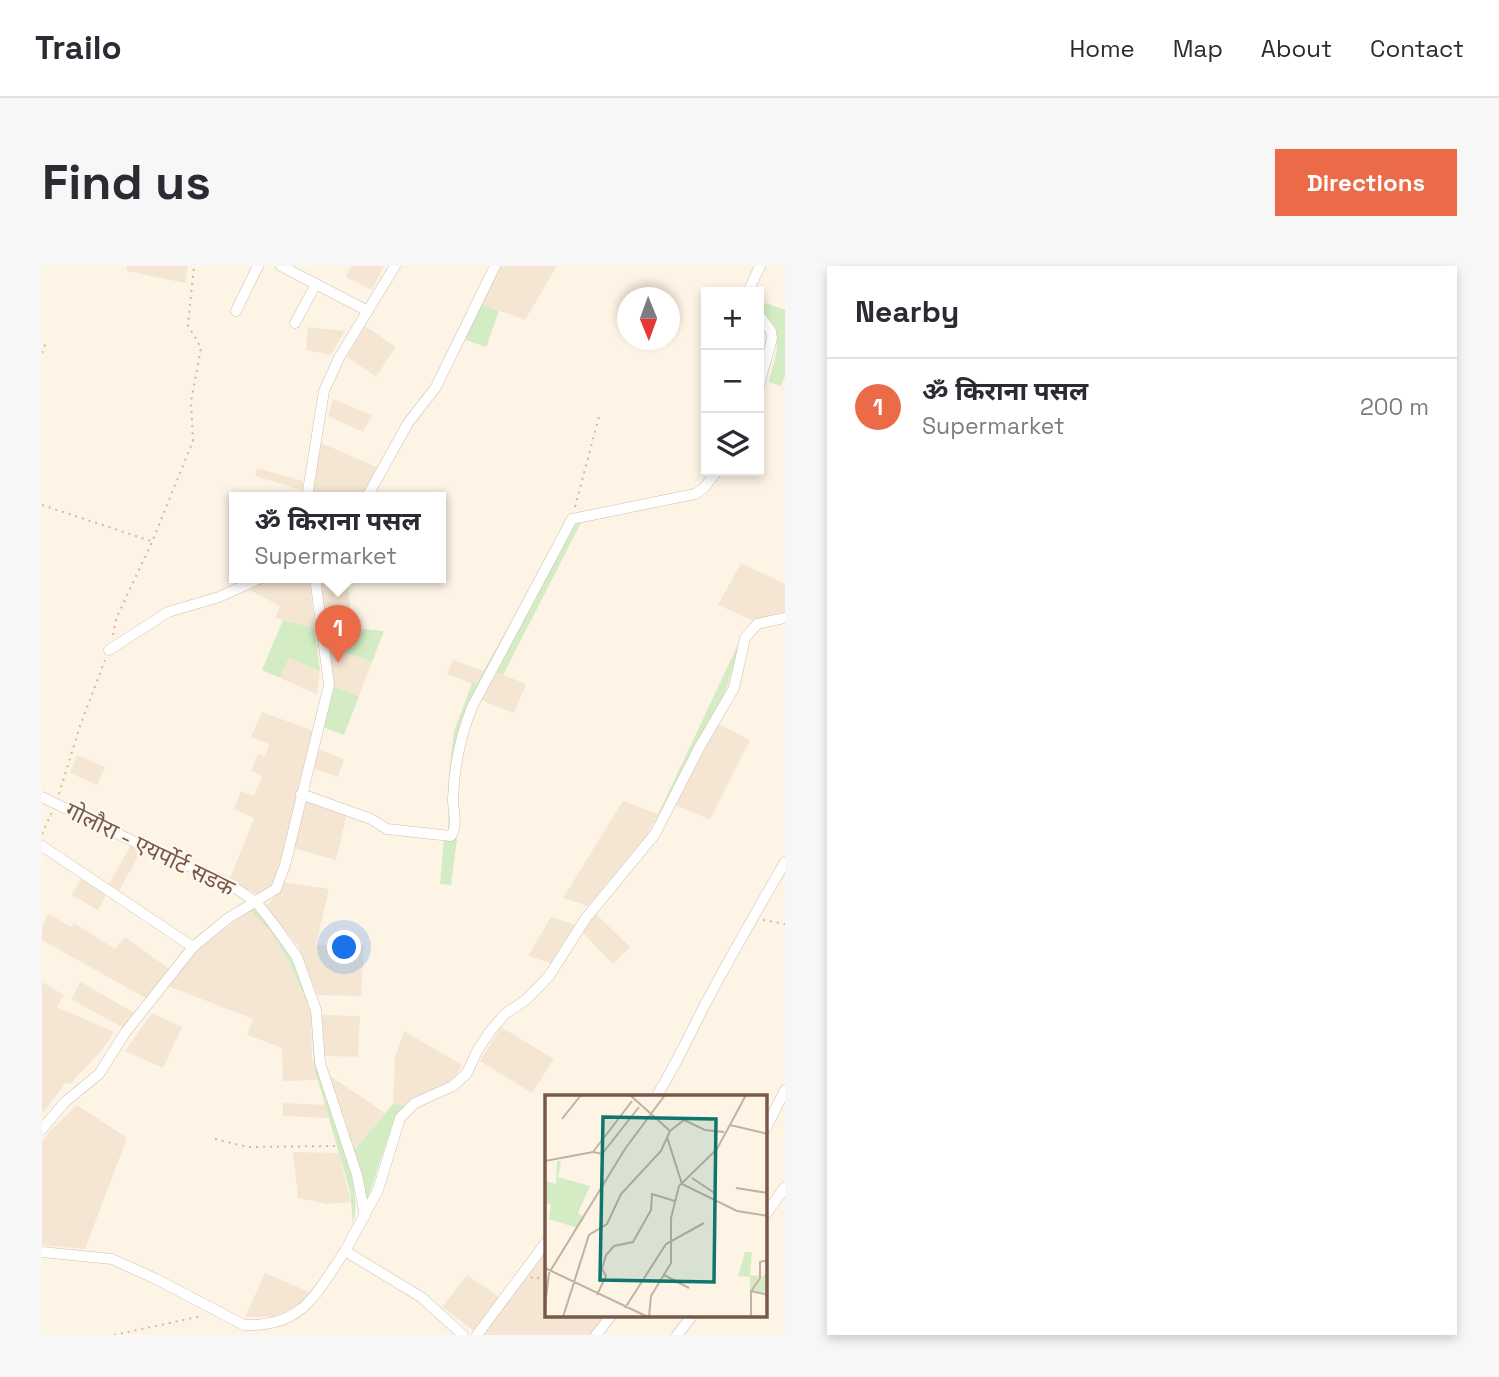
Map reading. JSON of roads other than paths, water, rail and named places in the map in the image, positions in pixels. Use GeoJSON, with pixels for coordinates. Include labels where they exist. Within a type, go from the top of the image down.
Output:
{"type":"FeatureCollection","features":[{"type":"Feature","properties":{"kind":"street"},"geometry":{"type":"LineString","coordinates":[[236,311],[258,266]]}},
{"type":"Feature","properties":{"kind":"street"},"geometry":{"type":"LineString","coordinates":[[281,266],[368,311]]}},
{"type":"Feature","properties":{"kind":"street"},"geometry":{"type":"LineString","coordinates":[[308,492],[324,391],[339,358],[395,266]]}},
{"type":"Feature","properties":{"kind":"street"},"geometry":{"type":"LineString","coordinates":[[370,492],[408,423],[436,387],[495,266]]}},
{"type":"Feature","properties":{"kind":"street"},"geometry":{"type":"LineString","coordinates":[[750,287],[760,266]]}},
{"type":"Feature","properties":{"kind":"street"},"geometry":{"type":"LineString","coordinates":[[295,323],[316,284]]}},
{"type":"Feature","properties":{"kind":"street"},"geometry":{"type":"LineString","coordinates":[[764,322],[771,331],[772,339],[764,367]]}},
{"type":"Feature","properties":{"kind":"street"},"geometry":{"type":"LineString","coordinates":[[301,794],[371,819],[387,829],[451,836],[455,831],[453,798],[461,734],[472,707],[572,519],[695,494],[714,476]]}},
{"type":"Feature","properties":{"kind":"street"},"geometry":{"type":"LineString","coordinates":[[109,650],[168,612],[219,597],[250,583]]}},
{"type":"Feature","properties":{"kind":"street"},"geometry":{"type":"LineString","coordinates":[[42,1129],[65,1102],[99,1074],[125,1033],[193,947],[227,919],[257,903],[276,888],[285,865],[329,685],[315,583]]}},
{"type":"Feature","properties":{"kind":"street"},"geometry":{"type":"LineString","coordinates":[[42,1252],[112,1259],[244,1325],[279,1322],[305,1306],[345,1251],[365,1217],[378,1190],[400,1118],[415,1103],[453,1086],[467,1073],[477,1051],[505,1014],[527,999],[549,976],[586,918],[655,834],[699,748],[734,688],[745,638],[757,624],[785,618]]}},
{"type":"Feature","properties":{"kind":"street","name":"गोलौरा - एयर्पोर्ट सडक"},"geometry":{"type":"LineString","coordinates":[[42,797],[145,847],[228,883],[257,903],[298,957],[316,1010],[320,1062],[357,1175],[365,1217]]}},
{"type":"Feature","properties":{"kind":"street"},"geometry":{"type":"LineString","coordinates":[[42,846],[193,947]]}},
{"type":"Feature","properties":{"kind":"street"},"geometry":{"type":"LineString","coordinates":[[657,1095],[785,862]]}},
{"type":"Feature","properties":{"kind":"street"},"geometry":{"type":"LineString","coordinates":[[768,1124],[785,1090]]}},
{"type":"Feature","properties":{"kind":"street"},"geometry":{"type":"LineString","coordinates":[[768,1211],[785,1186]]}},
{"type":"Feature","properties":{"kind":"street"},"geometry":{"type":"LineString","coordinates":[[477,1335],[545,1244]]}},
{"type":"Feature","properties":{"kind":"street"},"geometry":{"type":"LineString","coordinates":[[345,1251],[421,1297],[463,1335]]}},
{"type":"Feature","properties":{"kind":"street"},"geometry":{"type":"LineString","coordinates":[[596,1335],[609,1318]]}},
{"type":"Feature","properties":{"kind":"street"},"geometry":{"type":"LineString","coordinates":[[677,1335],[690,1318]]}},
{"type":"Feature","properties":{"kind":"place","name":"ॐ किराना पसल"},"geometry":{"type":"Point","coordinates":[338,663]}}]}
